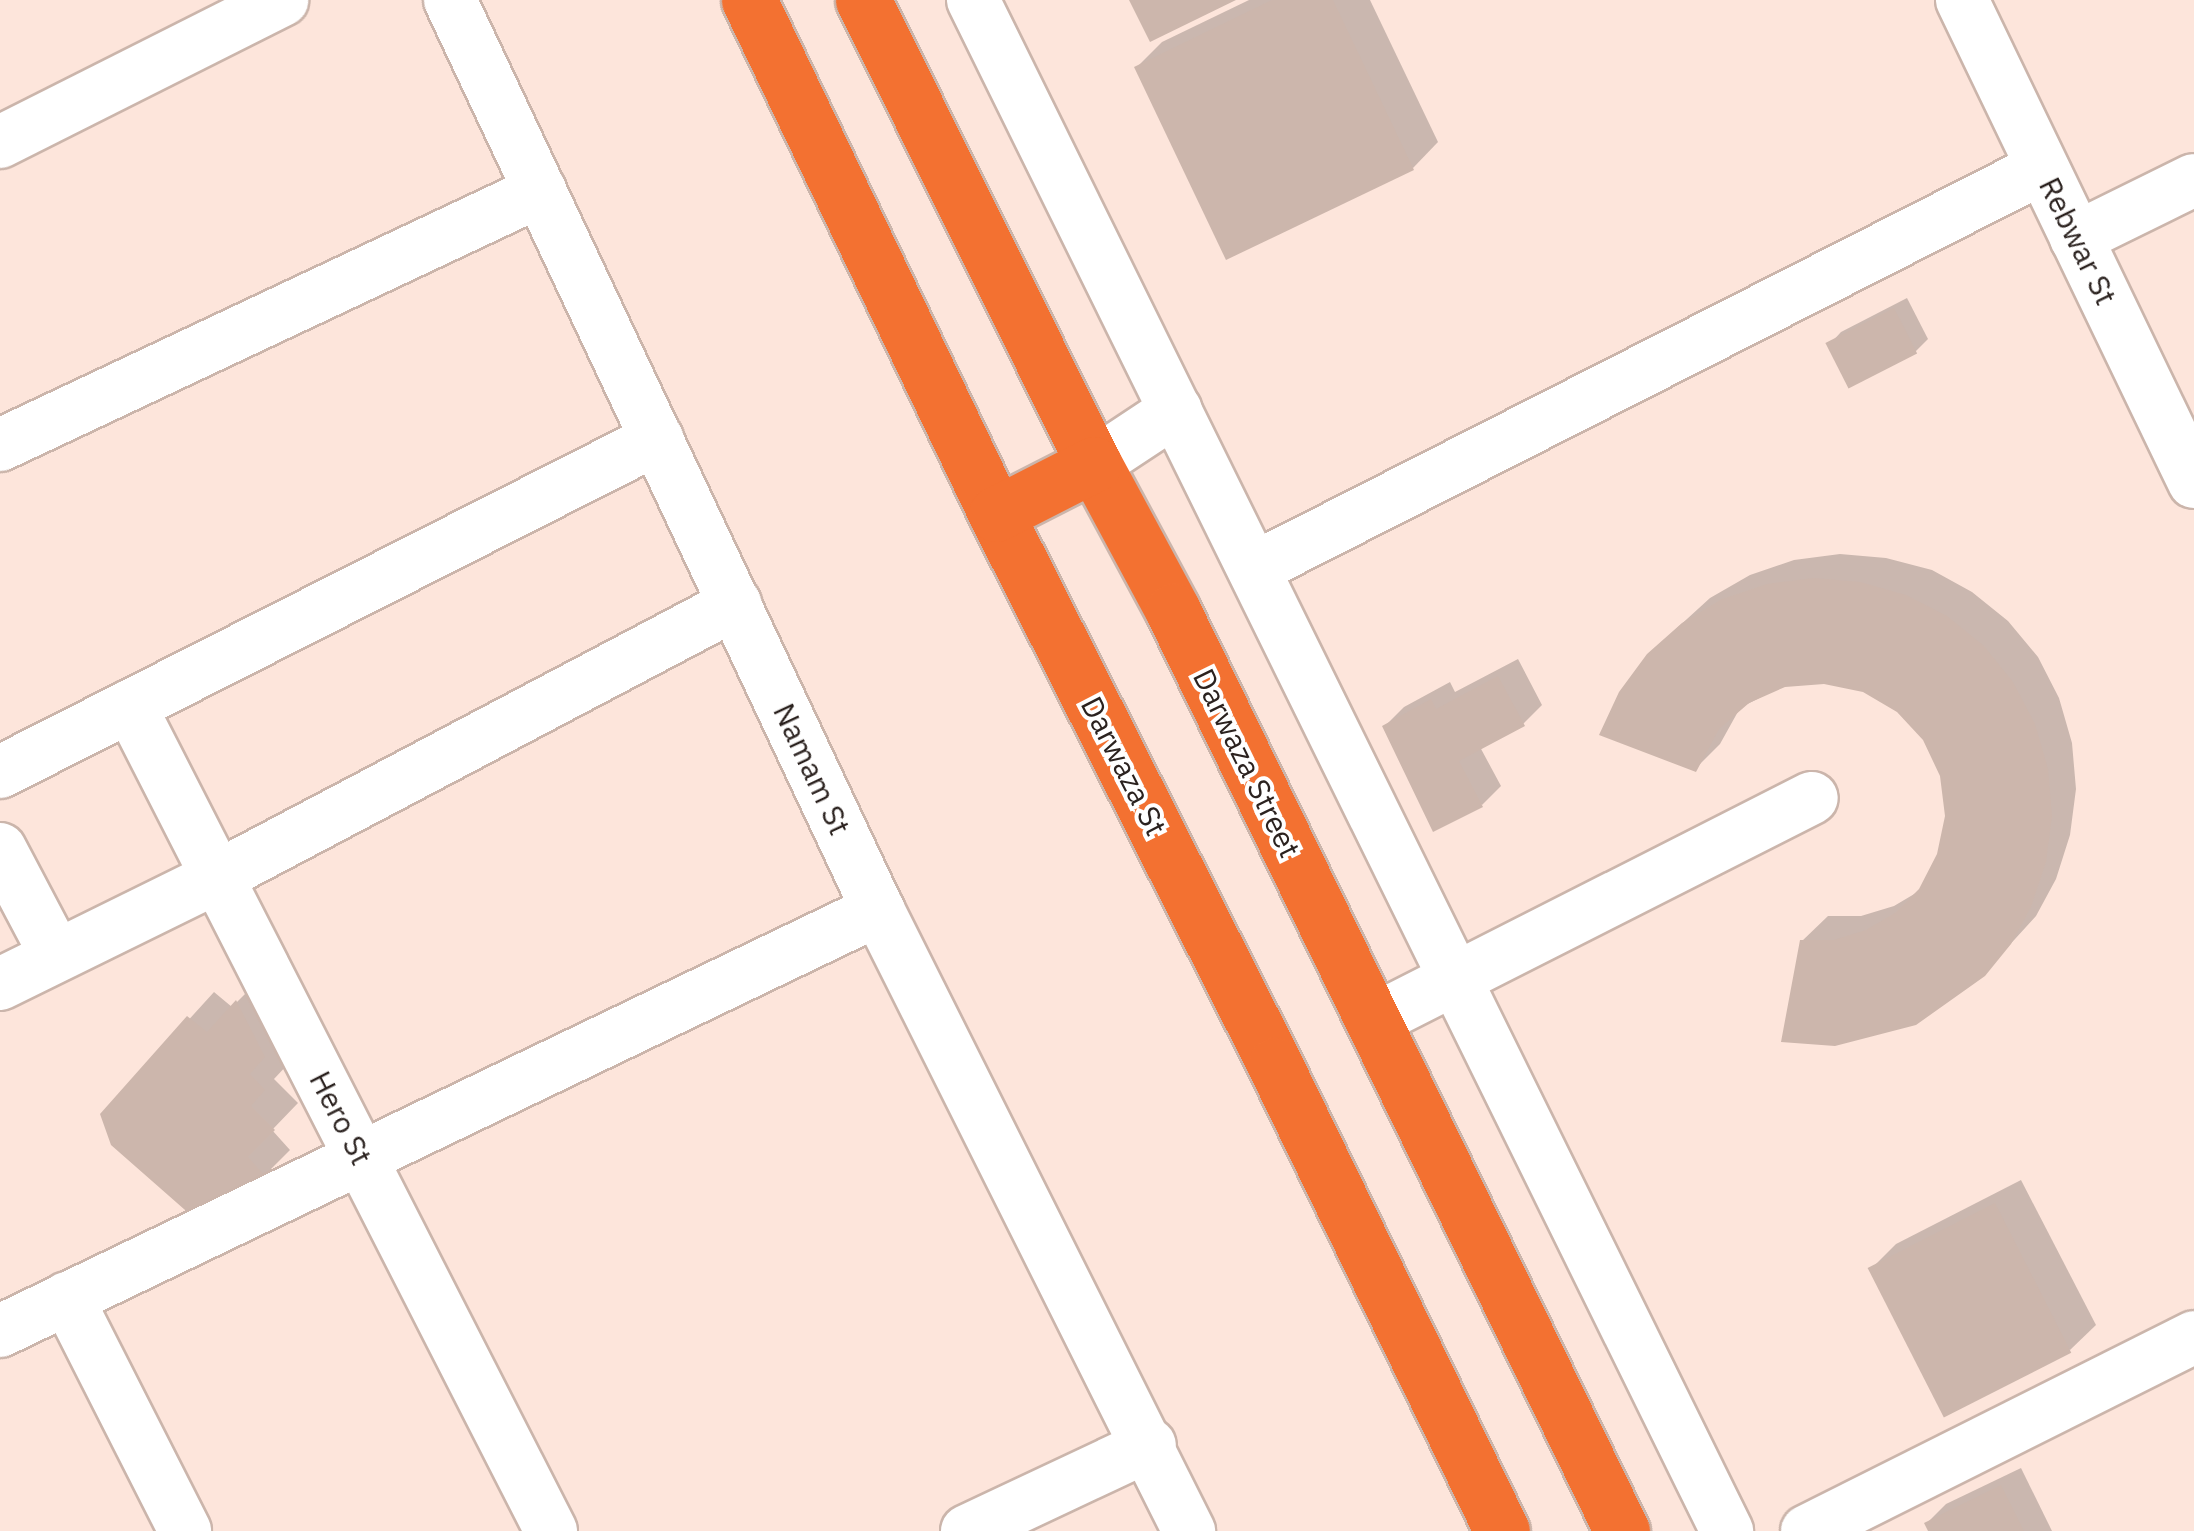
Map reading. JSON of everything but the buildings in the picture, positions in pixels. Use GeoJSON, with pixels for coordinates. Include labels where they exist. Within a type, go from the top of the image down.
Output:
{"type":"FeatureCollection","features":[{"type":"Feature","properties":{"kind":"highway","name":"Darwaza St"},"geometry":{"type":"LineString","coordinates":[[750,0],[996,514],[1275,1065],[1502,1531]]}},
{"type":"Feature","properties":{"kind":"highway","name":"Darwaza Street"},"geometry":{"type":"LineString","coordinates":[[863,0],[1094,464],[1172,611],[1622,1531]]}},
{"type":"Feature","properties":{"kind":"highway"},"geometry":{"type":"LineString","coordinates":[[996,514],[1094,464]]}},
{"type":"Feature","properties":{"kind":"street"},"geometry":{"type":"LineString","coordinates":[[0,142],[282,0]]}},
{"type":"Feature","properties":{"kind":"street","name":"Namam St"},"geometry":{"type":"LineString","coordinates":[[450,0],[878,910],[1150,1445],[1189,1531]]}},
{"type":"Feature","properties":{"kind":"street"},"geometry":{"type":"LineString","coordinates":[[974,0],[1728,1531]]}},
{"type":"Feature","properties":{"kind":"street","name":"Rebwar St"},"geometry":{"type":"LineString","coordinates":[[1962,0],[2194,482]]}},
{"type":"Feature","properties":{"kind":"street"},"geometry":{"type":"LineString","coordinates":[[1254,568],[2042,168]]}},
{"type":"Feature","properties":{"kind":"street"},"geometry":{"type":"LineString","coordinates":[[2076,238],[2194,180]]}},
{"type":"Feature","properties":{"kind":"street"},"geometry":{"type":"LineString","coordinates":[[0,444],[540,191]]}},
{"type":"Feature","properties":{"kind":"street"},"geometry":{"type":"LineString","coordinates":[[1094,464],[1176,410]]}},
{"type":"Feature","properties":{"kind":"street"},"geometry":{"type":"LineString","coordinates":[[0,772],[657,439]]}},
{"type":"Feature","properties":{"kind":"street"},"geometry":{"type":"LineString","coordinates":[[0,984],[217,876],[734,604]]}},
{"type":"Feature","properties":{"kind":"street","name":"Hero St"},"geometry":{"type":"LineString","coordinates":[[130,706],[550,1531]]}},
{"type":"Feature","properties":{"kind":"street"},"geometry":{"type":"LineString","coordinates":[[1372,1021],[1812,798]]}},
{"type":"Feature","properties":{"kind":"street"},"geometry":{"type":"LineString","coordinates":[[0,849],[56,955]]}},
{"type":"Feature","properties":{"kind":"street"},"geometry":{"type":"LineString","coordinates":[[0,1331],[878,910]]}},
{"type":"Feature","properties":{"kind":"street"},"geometry":{"type":"LineString","coordinates":[[67,1298],[185,1531]]}},
{"type":"Feature","properties":{"kind":"street"},"geometry":{"type":"LineString","coordinates":[[1807,1531],[2194,1337]]}},
{"type":"Feature","properties":{"kind":"street"},"geometry":{"type":"LineString","coordinates":[[967,1531],[1150,1445]]}}]}
